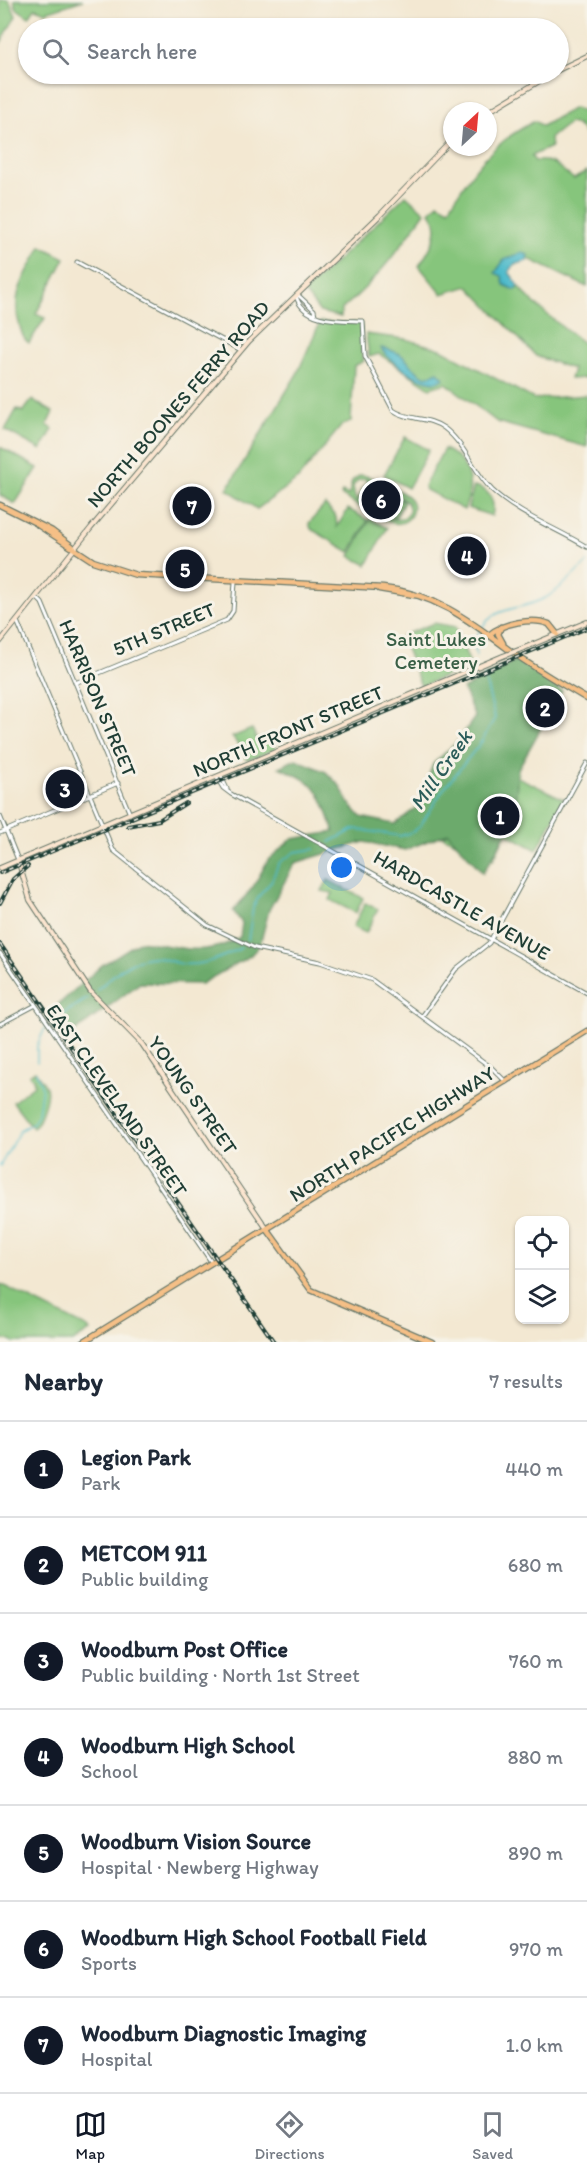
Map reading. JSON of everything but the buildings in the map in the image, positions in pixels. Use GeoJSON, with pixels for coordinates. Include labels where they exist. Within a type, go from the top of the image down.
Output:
{"type":"FeatureCollection","features":[{"type":"Feature","properties":{"kind":"main road"},"geometry":{"type":"LineString","coordinates":[[569,65],[587,56]]}},
{"type":"Feature","properties":{"kind":"main road"},"geometry":{"type":"LineString","coordinates":[[497,107],[534,84]]}},
{"type":"Feature","properties":{"kind":"main road","name":"NORTH BOONES FERRY ROAD"},"geometry":{"type":"LineString","coordinates":[[0,642],[74,549],[241,350],[405,191],[443,150]]}},
{"type":"Feature","properties":{"kind":"main road"},"geometry":{"type":"LineString","coordinates":[[0,504],[53,532],[74,549],[97,563],[129,573],[379,590],[420,596],[457,613],[517,655],[587,699]]}},
{"type":"Feature","properties":{"kind":"main road"},"geometry":{"type":"LineString","coordinates":[[489,635],[501,627],[539,621],[550,624],[557,634]]}},
{"type":"Feature","properties":{"kind":"main road","name":"NORTH FRONT STREET"},"geometry":{"type":"LineString","coordinates":[[0,868],[587,622]]}},
{"type":"Feature","properties":{"kind":"main road"},"geometry":{"type":"LineString","coordinates":[[501,627],[498,636],[507,648]]}},
{"type":"Feature","properties":{"kind":"main road","name":"YOUNG STREET"},"geometry":{"type":"LineString","coordinates":[[18,860],[30,900],[90,991],[142,1044],[308,1287],[430,1341]]}},
{"type":"Feature","properties":{"kind":"main road","name":"NORTH PACIFIC HIGHWAY"},"geometry":{"type":"LineString","coordinates":[[83,1342],[587,1031]]}},
{"type":"Feature","properties":{"kind":"street"},"geometry":{"type":"LineString","coordinates":[[77,262],[241,350]]}},
{"type":"Feature","properties":{"kind":"street"},"geometry":{"type":"LineString","coordinates":[[296,295],[296,299],[310,314],[326,319],[363,321],[365,356],[393,410],[440,425],[454,438],[478,473],[502,498],[587,547]]}},
{"type":"Feature","properties":{"kind":"street","name":"5TH STREET"},"geometry":{"type":"LineString","coordinates":[[75,683],[227,620],[233,611],[235,582]]}},
{"type":"Feature","properties":{"kind":"street","name":"HARRISON STREET"},"geometry":{"type":"LineString","coordinates":[[36,597],[42,603],[130,814]]}},
{"type":"Feature","properties":{"kind":"street"},"geometry":{"type":"LineString","coordinates":[[16,621],[113,850],[204,924],[255,948],[315,961],[368,977],[423,1016],[506,1082]]}},
{"type":"Feature","properties":{"kind":"street"},"geometry":{"type":"LineString","coordinates":[[423,1016],[456,969],[486,948],[492,939],[587,763]]}},
{"type":"Feature","properties":{"kind":"street","name":"HARDCASTLE AVENUE"},"geometry":{"type":"LineString","coordinates":[[219,777],[228,790],[587,993]]}},
{"type":"Feature","properties":{"kind":"street"},"geometry":{"type":"LineString","coordinates":[[0,832],[117,783]]}},
{"type":"Feature","properties":{"kind":"street"},"geometry":{"type":"LineString","coordinates":[[0,816],[18,860]]}},
{"type":"Feature","properties":{"kind":"street","name":"EAST CLEVELAND STREET"},"geometry":{"type":"LineString","coordinates":[[0,953],[34,1006],[212,1263]]}},
{"type":"Feature","properties":{"kind":"street"},"geometry":{"type":"LineString","coordinates":[[0,1024],[34,1006]]}},
{"type":"Feature","properties":{"kind":"green space"},"geometry":{"type":"Polygon","coordinates":[[[0,0],[9,0],[16,16],[0,44],[0,0]]]}},
{"type":"Feature","properties":{"kind":"green space"},"geometry":{"type":"Polygon","coordinates":[[[14,0],[83,0],[46,12],[35,8],[29,17],[16,8],[14,0]]]}},
{"type":"Feature","properties":{"kind":"green space"},"geometry":{"type":"Polygon","coordinates":[[[574,108],[587,114],[587,136],[577,125],[569,123],[550,138],[551,147],[531,156],[535,161],[552,163],[574,179],[587,171],[587,287],[529,259],[514,265],[509,272],[521,290],[587,346],[587,378],[570,379],[573,369],[536,356],[468,286],[442,294],[419,266],[436,233],[434,219],[430,212],[438,203],[449,209],[475,170],[487,156],[497,156],[497,146],[507,138],[535,121],[542,126],[574,108]]]}},
{"type":"Feature","properties":{"kind":"green space"},"geometry":{"type":"Polygon","coordinates":[[[406,195],[425,212],[406,239],[377,275],[342,309],[341,317],[320,312],[304,292],[406,195]]]}},
{"type":"Feature","properties":{"kind":"green space"},"geometry":{"type":"Polygon","coordinates":[[[41,246],[65,258],[36,314],[45,318],[29,343],[21,332],[17,315],[18,294],[25,275],[41,246]]]}},
{"type":"Feature","properties":{"kind":"green space"},"geometry":{"type":"Polygon","coordinates":[[[320,322],[361,323],[361,350],[364,361],[354,366],[351,421],[342,425],[298,479],[257,509],[227,489],[297,374],[320,322]]]}},
{"type":"Feature","properties":{"kind":"green space"},"geometry":{"type":"Polygon","coordinates":[[[366,334],[405,339],[441,349],[534,399],[587,395],[587,447],[497,422],[446,383],[430,388],[379,354],[369,357],[366,334]]]}},
{"type":"Feature","properties":{"kind":"green space"},"geometry":{"type":"Polygon","coordinates":[[[32,400],[53,412],[47,425],[53,429],[41,450],[5,430],[17,409],[23,412],[32,400]]]}},
{"type":"Feature","properties":{"kind":"green space"},"geometry":{"type":"Polygon","coordinates":[[[405,437],[429,450],[408,488],[384,475],[405,437]]]}},
{"type":"Feature","properties":{"kind":"green space"},"geometry":{"type":"Polygon","coordinates":[[[0,447],[38,468],[15,504],[0,495],[0,447]]]}},
{"type":"Feature","properties":{"kind":"green space"},"geometry":{"type":"Polygon","coordinates":[[[444,449],[460,460],[468,475],[469,492],[464,510],[426,490],[424,486],[444,449]]]}},
{"type":"Feature","properties":{"kind":"green space"},"geometry":{"type":"Polygon","coordinates":[[[360,475],[365,476],[401,492],[412,503],[410,516],[404,522],[394,523],[367,511],[341,495],[342,492],[349,495],[352,481],[360,475]],[[365,479],[358,480],[353,486],[355,498],[389,518],[403,519],[407,515],[409,508],[406,501],[365,479]]]}},
{"type":"Feature","properties":{"kind":"green space"},"geometry":{"type":"Polygon","coordinates":[[[367,481],[404,502],[395,518],[358,498],[367,481]]]}},
{"type":"Feature","properties":{"kind":"green space"},"geometry":{"type":"Polygon","coordinates":[[[474,486],[484,490],[490,496],[493,505],[492,516],[468,508],[474,486]]]}},
{"type":"Feature","properties":{"kind":"green space"},"geometry":{"type":"Polygon","coordinates":[[[325,505],[336,517],[337,527],[348,509],[368,520],[350,552],[311,529],[309,523],[325,505]]]}},
{"type":"Feature","properties":{"kind":"green space"},"geometry":{"type":"Polygon","coordinates":[[[370,519],[387,528],[367,565],[350,556],[370,519]]]}},
{"type":"Feature","properties":{"kind":"green space","name":"Saint Lukes Cemetery"},"geometry":{"type":"Polygon","coordinates":[[[434,623],[455,627],[471,666],[421,686],[401,636],[434,623]]]}},
{"type":"Feature","properties":{"kind":"green space"},"geometry":{"type":"Polygon","coordinates":[[[518,659],[562,691],[518,769],[514,820],[483,873],[448,833],[405,850],[364,842],[295,863],[269,910],[260,945],[250,956],[201,984],[140,983],[68,1037],[50,1012],[102,965],[140,941],[180,948],[203,949],[215,948],[240,937],[242,923],[233,911],[253,887],[268,860],[292,839],[334,832],[317,790],[303,779],[279,767],[296,759],[326,772],[340,786],[348,802],[361,817],[395,824],[417,807],[433,764],[457,742],[475,717],[463,689],[518,659]]]}},
{"type":"Feature","properties":{"kind":"green space"},"geometry":{"type":"Polygon","coordinates":[[[252,729],[257,739],[270,735],[276,749],[246,759],[232,737],[252,729]]]}},
{"type":"Feature","properties":{"kind":"green space"},"geometry":{"type":"Polygon","coordinates":[[[480,759],[564,799],[537,850],[506,833],[493,860],[434,832],[480,759]]]}},
{"type":"Feature","properties":{"kind":"green space"},"geometry":{"type":"Polygon","coordinates":[[[328,880],[363,898],[356,913],[330,900],[333,893],[322,891],[328,880]]]}},
{"type":"Feature","properties":{"kind":"green space"},"geometry":{"type":"Polygon","coordinates":[[[365,903],[378,909],[366,933],[353,927],[365,903]]]}},
{"type":"Feature","properties":{"kind":"green space"},"geometry":{"type":"Polygon","coordinates":[[[35,1071],[47,1091],[43,1109],[33,1128],[13,1102],[34,1085],[33,1078],[29,1075],[35,1071]]]}},
{"type":"Feature","properties":{"kind":"green space"},"geometry":{"type":"Polygon","coordinates":[[[0,1284],[90,1331],[73,1342],[14,1342],[0,1338],[0,1284]]]}},
{"type":"Feature","properties":{"kind":"water"},"geometry":{"type":"Polygon","coordinates":[[[522,252],[528,255],[527,261],[514,265],[509,272],[519,286],[515,290],[504,285],[502,276],[495,273],[504,260],[522,252]]]}},
{"type":"Feature","properties":{"kind":"water"},"geometry":{"type":"Polygon","coordinates":[[[381,348],[398,353],[426,377],[438,372],[444,378],[438,382],[420,378],[400,367],[381,348]]]}},
{"type":"Feature","properties":{"kind":"waterway","name":"Mill Creek"},"geometry":{"type":"LineString","coordinates":[[476,656],[474,642],[488,620],[505,610],[547,597],[587,563]]}},
{"type":"Feature","properties":{"kind":"waterway","name":"Mill Creek"},"geometry":{"type":"LineString","coordinates":[[330,842],[355,829],[400,836],[413,832],[420,826],[443,790],[482,741],[495,718],[484,675]]}},
{"type":"Feature","properties":{"kind":"waterway","name":"Mill Creek"},"geometry":{"type":"LineString","coordinates":[[248,940],[253,908],[259,896],[271,882],[279,863],[295,852],[315,849]]}},
{"type":"Feature","properties":{"kind":"waterway","name":"Mill Creek"},"geometry":{"type":"LineString","coordinates":[[97,990],[129,964],[144,958],[156,957],[180,963],[199,964],[221,958],[241,948]]}},
{"type":"Feature","properties":{"kind":"waterway","name":"Mill Creek"},"geometry":{"type":"LineString","coordinates":[[54,1020],[88,998]]}},
{"type":"Feature","properties":{"kind":"waterway","name":"Mill Creek"},"geometry":{"type":"LineString","coordinates":[[37,1062],[37,1046],[45,1028]]}},
{"type":"Feature","properties":{"kind":"waterway","name":"Mill Creek"},"geometry":{"type":"LineString","coordinates":[[0,1166],[20,1130],[33,1123],[38,1114],[42,1087],[36,1072]]}},
{"type":"Feature","properties":{"kind":"railway"},"geometry":{"type":"LineString","coordinates":[[0,873],[587,628]]}},
{"type":"Feature","properties":{"kind":"railway"},"geometry":{"type":"LineString","coordinates":[[128,826],[159,820],[186,803]]}},
{"type":"Feature","properties":{"kind":"railway"},"geometry":{"type":"LineString","coordinates":[[0,903],[13,879],[28,866]]}},
{"type":"Feature","properties":{"kind":"railway"},"geometry":{"type":"LineString","coordinates":[[0,944],[274,1342]]}},
{"type":"Feature","properties":{"kind":"place","name":"Woodburn High School Football Field"},"geometry":{"type":"Point","coordinates":[381,500]}},
{"type":"Feature","properties":{"kind":"place","name":"Woodburn Diagnostic Imaging"},"geometry":{"type":"Point","coordinates":[192,506]}},
{"type":"Feature","properties":{"kind":"place","name":"Woodburn High School"},"geometry":{"type":"Point","coordinates":[467,556]}},
{"type":"Feature","properties":{"kind":"place","name":"Woodburn Vision Source"},"geometry":{"type":"Point","coordinates":[185,569]}},
{"type":"Feature","properties":{"kind":"place","name":"METCOM 911"},"geometry":{"type":"Point","coordinates":[545,708]}},
{"type":"Feature","properties":{"kind":"place","name":"Woodburn Post Office"},"geometry":{"type":"Point","coordinates":[65,789]}},
{"type":"Feature","properties":{"kind":"place","name":"Legion Park"},"geometry":{"type":"Point","coordinates":[500,816]}}]}
